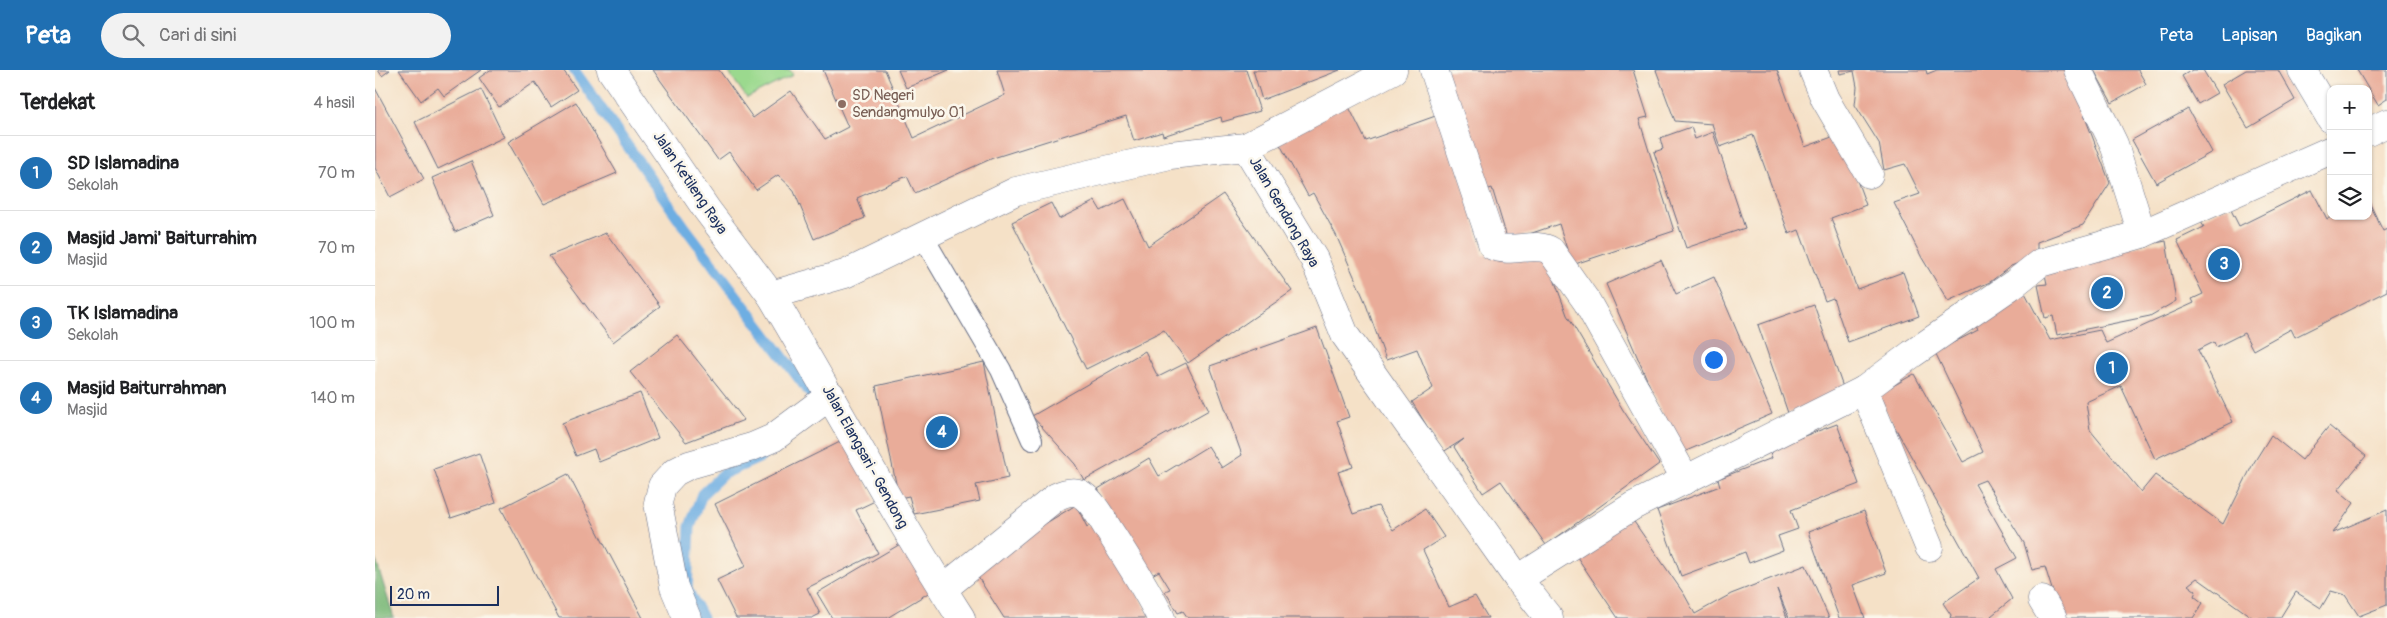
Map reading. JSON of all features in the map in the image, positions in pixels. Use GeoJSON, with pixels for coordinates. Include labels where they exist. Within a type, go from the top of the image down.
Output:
{"type":"FeatureCollection","features":[{"type":"Feature","properties":{"kind":"street","name":"Jalan Ketileng Raya"},"geometry":{"type":"LineString","coordinates":[[611,70],[707,210],[771,295]]}},
{"type":"Feature","properties":{"kind":"street"},"geometry":{"type":"LineString","coordinates":[[1246,147],[1393,70]]}},
{"type":"Feature","properties":{"kind":"street"},"geometry":{"type":"LineString","coordinates":[[1434,70],[1493,246],[1519,250],[1546,247],[1551,251],[1587,302],[1686,480]]}},
{"type":"Feature","properties":{"kind":"street"},"geometry":{"type":"LineString","coordinates":[[1813,70],[1825,98],[1869,174]]}},
{"type":"Feature","properties":{"kind":"street"},"geometry":{"type":"LineString","coordinates":[[2078,70],[2113,144],[2142,234]]}},
{"type":"Feature","properties":{"kind":"street"},"geometry":{"type":"LineString","coordinates":[[2302,70],[2327,112]]}},
{"type":"Feature","properties":{"kind":"street"},"geometry":{"type":"LineString","coordinates":[[2372,130],[2387,123]]}},
{"type":"Feature","properties":{"kind":"street","name":"Jalan Gendong Raya"},"geometry":{"type":"LineString","coordinates":[[771,295],[845,274],[922,235],[1016,192],[1170,155],[1246,147],[1314,259],[1345,336],[1518,579],[1549,618]]}},
{"type":"Feature","properties":{"kind":"street"},"geometry":{"type":"LineString","coordinates":[[1518,579],[1633,506],[1864,390],[1919,348],[2015,283],[2040,262],[2142,234],[2327,152]]}},
{"type":"Feature","properties":{"kind":"street","name":"Jalan Elangsari - Gendong"},"geometry":{"type":"LineString","coordinates":[[771,295],[822,401],[961,618]]}},
{"type":"Feature","properties":{"kind":"street"},"geometry":{"type":"LineString","coordinates":[[1864,390],[1917,523],[1929,547]]}},
{"type":"Feature","properties":{"kind":"street"},"geometry":{"type":"LineString","coordinates":[[687,618],[674,587],[659,503],[662,486],[675,472],[752,447],[773,438],[822,401]]}},
{"type":"Feature","properties":{"kind":"street"},"geometry":{"type":"LineString","coordinates":[[943,589],[1056,497],[1065,492],[1076,492],[1085,497],[1100,517],[1149,593],[1161,618]]}},
{"type":"Feature","properties":{"kind":"lane"},"geometry":{"type":"LineString","coordinates":[[922,235],[1001,370],[1033,440]]}},
{"type":"Feature","properties":{"kind":"green space"},"geometry":{"type":"Polygon","coordinates":[[[727,70],[790,70],[793,75],[747,98],[727,70]]]}},
{"type":"Feature","properties":{"kind":"green space"},"geometry":{"type":"Polygon","coordinates":[[[375,557],[394,618],[375,618],[375,557]]]}},
{"type":"Feature","properties":{"kind":"building"},"geometry":{"type":"Polygon","coordinates":[[[378,70],[390,70],[382,76],[378,70]]]}},
{"type":"Feature","properties":{"kind":"building"},"geometry":{"type":"Polygon","coordinates":[[[399,70],[481,70],[444,96],[438,88],[421,101],[399,70]]]}},
{"type":"Feature","properties":{"kind":"building"},"geometry":{"type":"Polygon","coordinates":[[[490,70],[563,70],[577,90],[551,107],[535,82],[499,107],[479,78],[490,70]]]}},
{"type":"Feature","properties":{"kind":"building"},"geometry":{"type":"Polygon","coordinates":[[[653,70],[719,70],[753,118],[791,91],[825,139],[848,127],[823,70],[885,70],[914,138],[1005,95],[997,70],[1246,70],[1260,111],[1222,122],[1221,117],[1163,136],[1162,132],[1134,141],[1126,116],[993,158],[915,193],[907,176],[857,198],[865,218],[814,239],[793,189],[778,175],[756,190],[729,152],[718,160],[653,70]]]}},
{"type":"Feature","properties":{"kind":"building"},"geometry":{"type":"Polygon","coordinates":[[[898,70],[949,70],[906,88],[898,70]]]}},
{"type":"Feature","properties":{"kind":"building"},"geometry":{"type":"Polygon","coordinates":[[[1253,70],[1340,70],[1262,100],[1253,70]]]}},
{"type":"Feature","properties":{"kind":"building"},"geometry":{"type":"Polygon","coordinates":[[[1443,70],[1633,70],[1648,117],[1639,119],[1674,231],[1572,265],[1559,224],[1508,241],[1492,188],[1482,191],[1443,70]]]}},
{"type":"Feature","properties":{"kind":"building"},"geometry":{"type":"Polygon","coordinates":[[[1656,70],[1777,70],[1805,147],[1840,134],[1866,205],[1831,218],[1857,289],[1903,272],[1919,316],[1848,342],[1833,298],[1825,301],[1799,230],[1789,234],[1753,135],[1720,147],[1712,124],[1675,121],[1656,70]]]}},
{"type":"Feature","properties":{"kind":"building"},"geometry":{"type":"Polygon","coordinates":[[[1839,70],[1926,70],[1927,74],[1937,70],[2067,70],[2110,183],[2083,225],[2037,242],[2037,256],[2011,266],[1990,282],[1948,301],[1922,258],[1894,203],[1920,194],[1905,164],[1884,170],[1879,143],[1855,105],[1857,87],[1854,71],[1840,74],[1839,70]]]}},
{"type":"Feature","properties":{"kind":"building"},"geometry":{"type":"Polygon","coordinates":[[[2094,70],[2138,70],[2146,84],[2112,103],[2094,70]]]}},
{"type":"Feature","properties":{"kind":"building"},"geometry":{"type":"Polygon","coordinates":[[[2192,70],[2203,70],[2217,93],[2198,104],[2182,76],[2192,70]]]}},
{"type":"Feature","properties":{"kind":"building"},"geometry":{"type":"Polygon","coordinates":[[[2246,70],[2278,70],[2295,100],[2248,128],[2222,84],[2246,70]]]}},
{"type":"Feature","properties":{"kind":"building"},"geometry":{"type":"Polygon","coordinates":[[[2357,70],[2387,70],[2387,99],[2378,105],[2372,95],[2372,85],[2366,85],[2357,70]]]}},
{"type":"Feature","properties":{"kind":"building"},"geometry":{"type":"Polygon","coordinates":[[[375,88],[424,179],[390,197],[375,168],[375,88]]]}},
{"type":"Feature","properties":{"kind":"building"},"geometry":{"type":"Polygon","coordinates":[[[481,89],[504,137],[438,169],[415,122],[481,89]]]}},
{"type":"Feature","properties":{"kind":"building"},"geometry":{"type":"Polygon","coordinates":[[[1346,101],[1366,141],[1441,114],[1470,206],[1483,255],[1545,254],[1567,315],[1623,410],[1659,464],[1546,545],[1501,481],[1483,493],[1454,447],[1464,439],[1443,452],[1412,402],[1433,388],[1417,349],[1386,360],[1364,299],[1336,235],[1313,193],[1308,196],[1276,137],[1346,101]]]}},
{"type":"Feature","properties":{"kind":"building"},"geometry":{"type":"Polygon","coordinates":[[[576,102],[617,173],[544,204],[508,142],[576,102]]]}},
{"type":"Feature","properties":{"kind":"building"},"geometry":{"type":"Polygon","coordinates":[[[2188,109],[2212,152],[2156,183],[2132,140],[2188,109]]]}},
{"type":"Feature","properties":{"kind":"building"},"geometry":{"type":"Polygon","coordinates":[[[1691,127],[1695,139],[1713,132],[1745,228],[1686,248],[1654,152],[1663,149],[1660,138],[1691,127]]]}},
{"type":"Feature","properties":{"kind":"building"},"geometry":{"type":"Polygon","coordinates":[[[471,161],[494,215],[455,232],[432,178],[471,161]]]}},
{"type":"Feature","properties":{"kind":"building"},"geometry":{"type":"Polygon","coordinates":[[[2312,190],[2327,220],[2372,220],[2372,208],[2383,231],[2387,229],[2387,291],[2295,337],[2291,329],[2253,350],[2244,333],[2216,347],[2214,342],[2198,350],[2233,422],[2155,459],[2121,386],[2086,402],[2090,430],[2141,492],[2155,475],[2223,524],[2253,464],[2271,435],[2302,460],[2329,426],[2366,456],[2338,490],[2354,503],[2333,533],[2387,510],[2387,605],[2359,616],[2345,595],[2331,591],[2321,608],[2296,592],[2280,618],[2253,618],[2197,578],[2188,585],[2196,591],[2194,596],[2203,603],[2193,618],[2061,618],[2045,567],[2032,570],[2024,543],[1985,480],[1975,484],[2017,558],[1996,569],[2012,599],[1991,616],[1992,618],[1950,618],[1951,615],[1943,603],[1979,578],[1877,395],[1914,374],[1963,462],[1983,452],[1935,352],[1978,330],[1971,316],[2023,289],[2050,340],[2100,330],[2106,343],[2194,303],[2192,299],[2203,294],[2177,240],[2204,227],[2200,220],[2229,206],[2239,226],[2312,190]]]}},
{"type":"Feature","properties":{"kind":"building"},"geometry":{"type":"Polygon","coordinates":[[[1223,194],[1292,291],[1188,363],[1164,330],[1086,369],[1012,222],[1051,203],[1059,219],[1095,201],[1101,211],[1125,199],[1148,246],[1223,194]]]}},
{"type":"Feature","properties":{"kind":"building"},"geometry":{"type":"Polygon","coordinates":[[[606,233],[660,306],[613,342],[549,256],[606,233]]]}},
{"type":"Feature","properties":{"kind":"building"},"geometry":{"type":"Polygon","coordinates":[[[2166,241],[2176,301],[2150,316],[2057,335],[2053,316],[2045,318],[2038,285],[2047,284],[2043,265],[2166,241]]]}},
{"type":"Feature","properties":{"kind":"building"},"geometry":{"type":"Polygon","coordinates":[[[1661,260],[1676,294],[1714,277],[1772,414],[1679,454],[1606,284],[1661,260]]]}},
{"type":"Feature","properties":{"kind":"building"},"geometry":{"type":"Polygon","coordinates":[[[1814,305],[1845,393],[1788,413],[1758,325],[1814,305]]]}},
{"type":"Feature","properties":{"kind":"building"},"geometry":{"type":"Polygon","coordinates":[[[1317,328],[1349,417],[1337,421],[1353,467],[1338,472],[1353,514],[1378,506],[1393,530],[1425,509],[1444,537],[1423,550],[1449,607],[1475,596],[1488,618],[1188,618],[1183,611],[1178,613],[1165,591],[1170,589],[1159,571],[1150,576],[1098,489],[1149,458],[1159,476],[1208,446],[1222,468],[1242,455],[1210,366],[1317,328]]]}},
{"type":"Feature","properties":{"kind":"building"},"geometry":{"type":"Polygon","coordinates":[[[677,335],[744,420],[686,442],[630,372],[677,335]]]}},
{"type":"Feature","properties":{"kind":"building"},"geometry":{"type":"Polygon","coordinates":[[[1145,351],[1158,377],[1186,363],[1209,410],[1084,480],[1075,464],[1032,416],[1145,351]]]}},
{"type":"Feature","properties":{"kind":"building"},"geometry":{"type":"Polygon","coordinates":[[[984,362],[1008,478],[976,485],[980,501],[914,514],[909,496],[899,498],[876,386],[984,362]]]}},
{"type":"Feature","properties":{"kind":"building"},"geometry":{"type":"Polygon","coordinates":[[[640,393],[658,438],[599,462],[594,449],[576,456],[562,423],[640,393]]]}},
{"type":"Feature","properties":{"kind":"building"},"geometry":{"type":"Polygon","coordinates":[[[1837,424],[1859,484],[1791,510],[1798,529],[1778,536],[1783,550],[1749,563],[1745,552],[1681,576],[1657,510],[1720,486],[1718,479],[1772,458],[1769,449],[1837,424]]]}},
{"type":"Feature","properties":{"kind":"building"},"geometry":{"type":"Polygon","coordinates":[[[844,440],[875,501],[856,510],[878,553],[807,588],[820,614],[812,618],[736,618],[717,580],[746,566],[715,504],[844,440]]]}},
{"type":"Feature","properties":{"kind":"building"},"geometry":{"type":"Polygon","coordinates":[[[479,453],[496,503],[451,518],[434,469],[479,453]]]}},
{"type":"Feature","properties":{"kind":"building"},"geometry":{"type":"Polygon","coordinates":[[[568,474],[643,618],[559,618],[501,508],[568,474]]]}},
{"type":"Feature","properties":{"kind":"building"},"geometry":{"type":"Polygon","coordinates":[[[1076,505],[1087,527],[1098,520],[1150,618],[1004,618],[976,574],[1013,543],[1076,505]]]}},
{"type":"Feature","properties":{"kind":"building"},"geometry":{"type":"Polygon","coordinates":[[[1864,511],[1886,573],[1853,585],[1865,618],[1839,618],[1808,532],[1864,511]]]}},
{"type":"Feature","properties":{"kind":"building"},"geometry":{"type":"Polygon","coordinates":[[[1630,516],[1684,594],[1695,614],[1731,594],[1806,565],[1829,618],[1789,618],[1777,589],[1787,618],[1618,618],[1575,554],[1630,516]]]}},
{"type":"Feature","properties":{"kind":"building"},"geometry":{"type":"Polygon","coordinates":[[[902,543],[930,592],[887,618],[832,618],[817,593],[902,543]]]}},
{"type":"Feature","properties":{"kind":"waterway"},"geometry":{"type":"LineString","coordinates":[[574,70],[684,226],[819,405]]}},
{"type":"Feature","properties":{"kind":"waterway"},"geometry":{"type":"LineString","coordinates":[[702,618],[687,589],[690,527],[702,494],[723,474],[761,457]]}},
{"type":"Feature","properties":{"kind":"place","name":"SD Negeri Sendangmulyo 01"},"geometry":{"type":"Point","coordinates":[842,104]}},
{"type":"Feature","properties":{"kind":"place","name":"TK Islamadina"},"geometry":{"type":"Point","coordinates":[2224,264]}},
{"type":"Feature","properties":{"kind":"place","name":"Masjid Jami' Baiturrahim"},"geometry":{"type":"Point","coordinates":[2107,293]}},
{"type":"Feature","properties":{"kind":"place","name":"SD Islamadina"},"geometry":{"type":"Point","coordinates":[2112,368]}},
{"type":"Feature","properties":{"kind":"place","name":"Masjid Baiturrahman"},"geometry":{"type":"Point","coordinates":[942,432]}}]}
